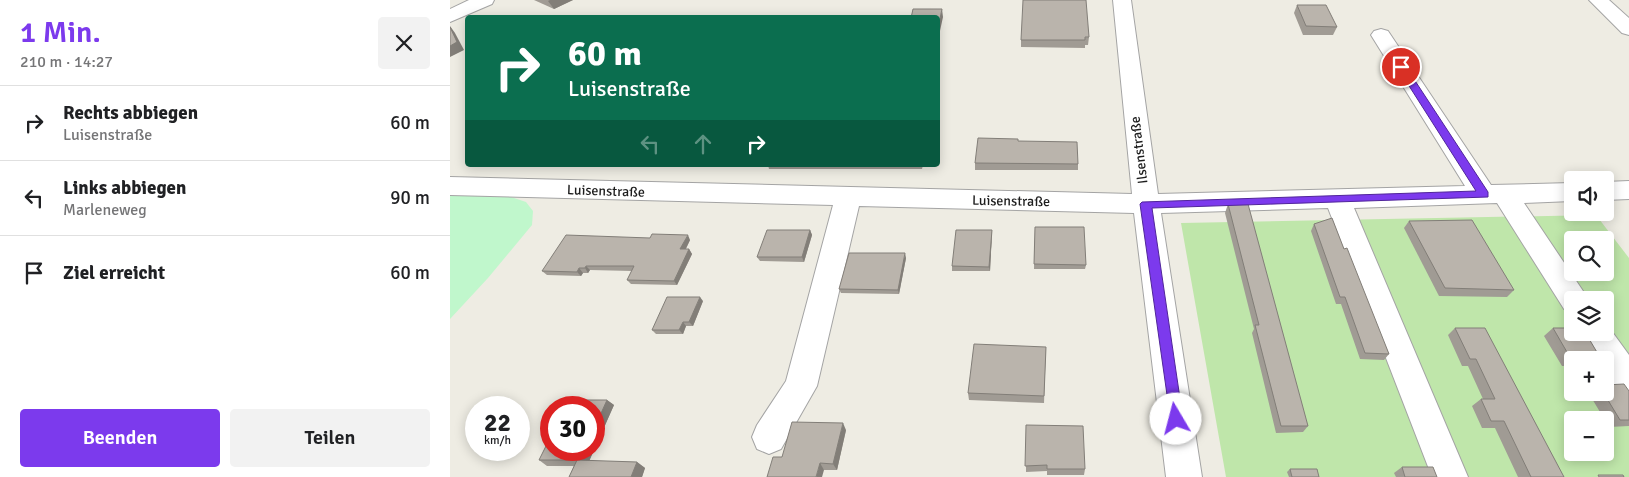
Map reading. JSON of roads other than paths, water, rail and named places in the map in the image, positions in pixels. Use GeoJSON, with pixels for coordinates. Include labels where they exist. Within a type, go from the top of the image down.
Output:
{"type":"FeatureCollection","features":[{"type":"Feature","properties":{"kind":"street"},"geometry":{"type":"LineString","coordinates":[[450,16],[484,0]]}},
{"type":"Feature","properties":{"kind":"street","name":"Ilsenstraße"},"geometry":{"type":"LineString","coordinates":[[1122,0],[1146,204],[1184,477]]}},
{"type":"Feature","properties":{"kind":"street"},"geometry":{"type":"LineString","coordinates":[[1598,0],[1629,29]]}},
{"type":"Feature","properties":{"kind":"street"},"geometry":{"type":"LineString","coordinates":[[1381,35],[1494,194],[1567,291]]}},
{"type":"Feature","properties":{"kind":"street","name":"Luisenstraße"},"geometry":{"type":"LineString","coordinates":[[450,186],[1146,204],[1564,192]]}},
{"type":"Feature","properties":{"kind":"street"},"geometry":{"type":"LineString","coordinates":[[1614,191],[1629,190]]}},
{"type":"Feature","properties":{"kind":"street"},"geometry":{"type":"LineString","coordinates":[[769,437],[801,386],[848,197]]}},
{"type":"Feature","properties":{"kind":"street"},"geometry":{"type":"LineString","coordinates":[[1337,199],[1450,477]]}},
{"type":"Feature","properties":{"kind":"street"},"geometry":{"type":"LineString","coordinates":[[1602,341],[1629,382]]}}]}
